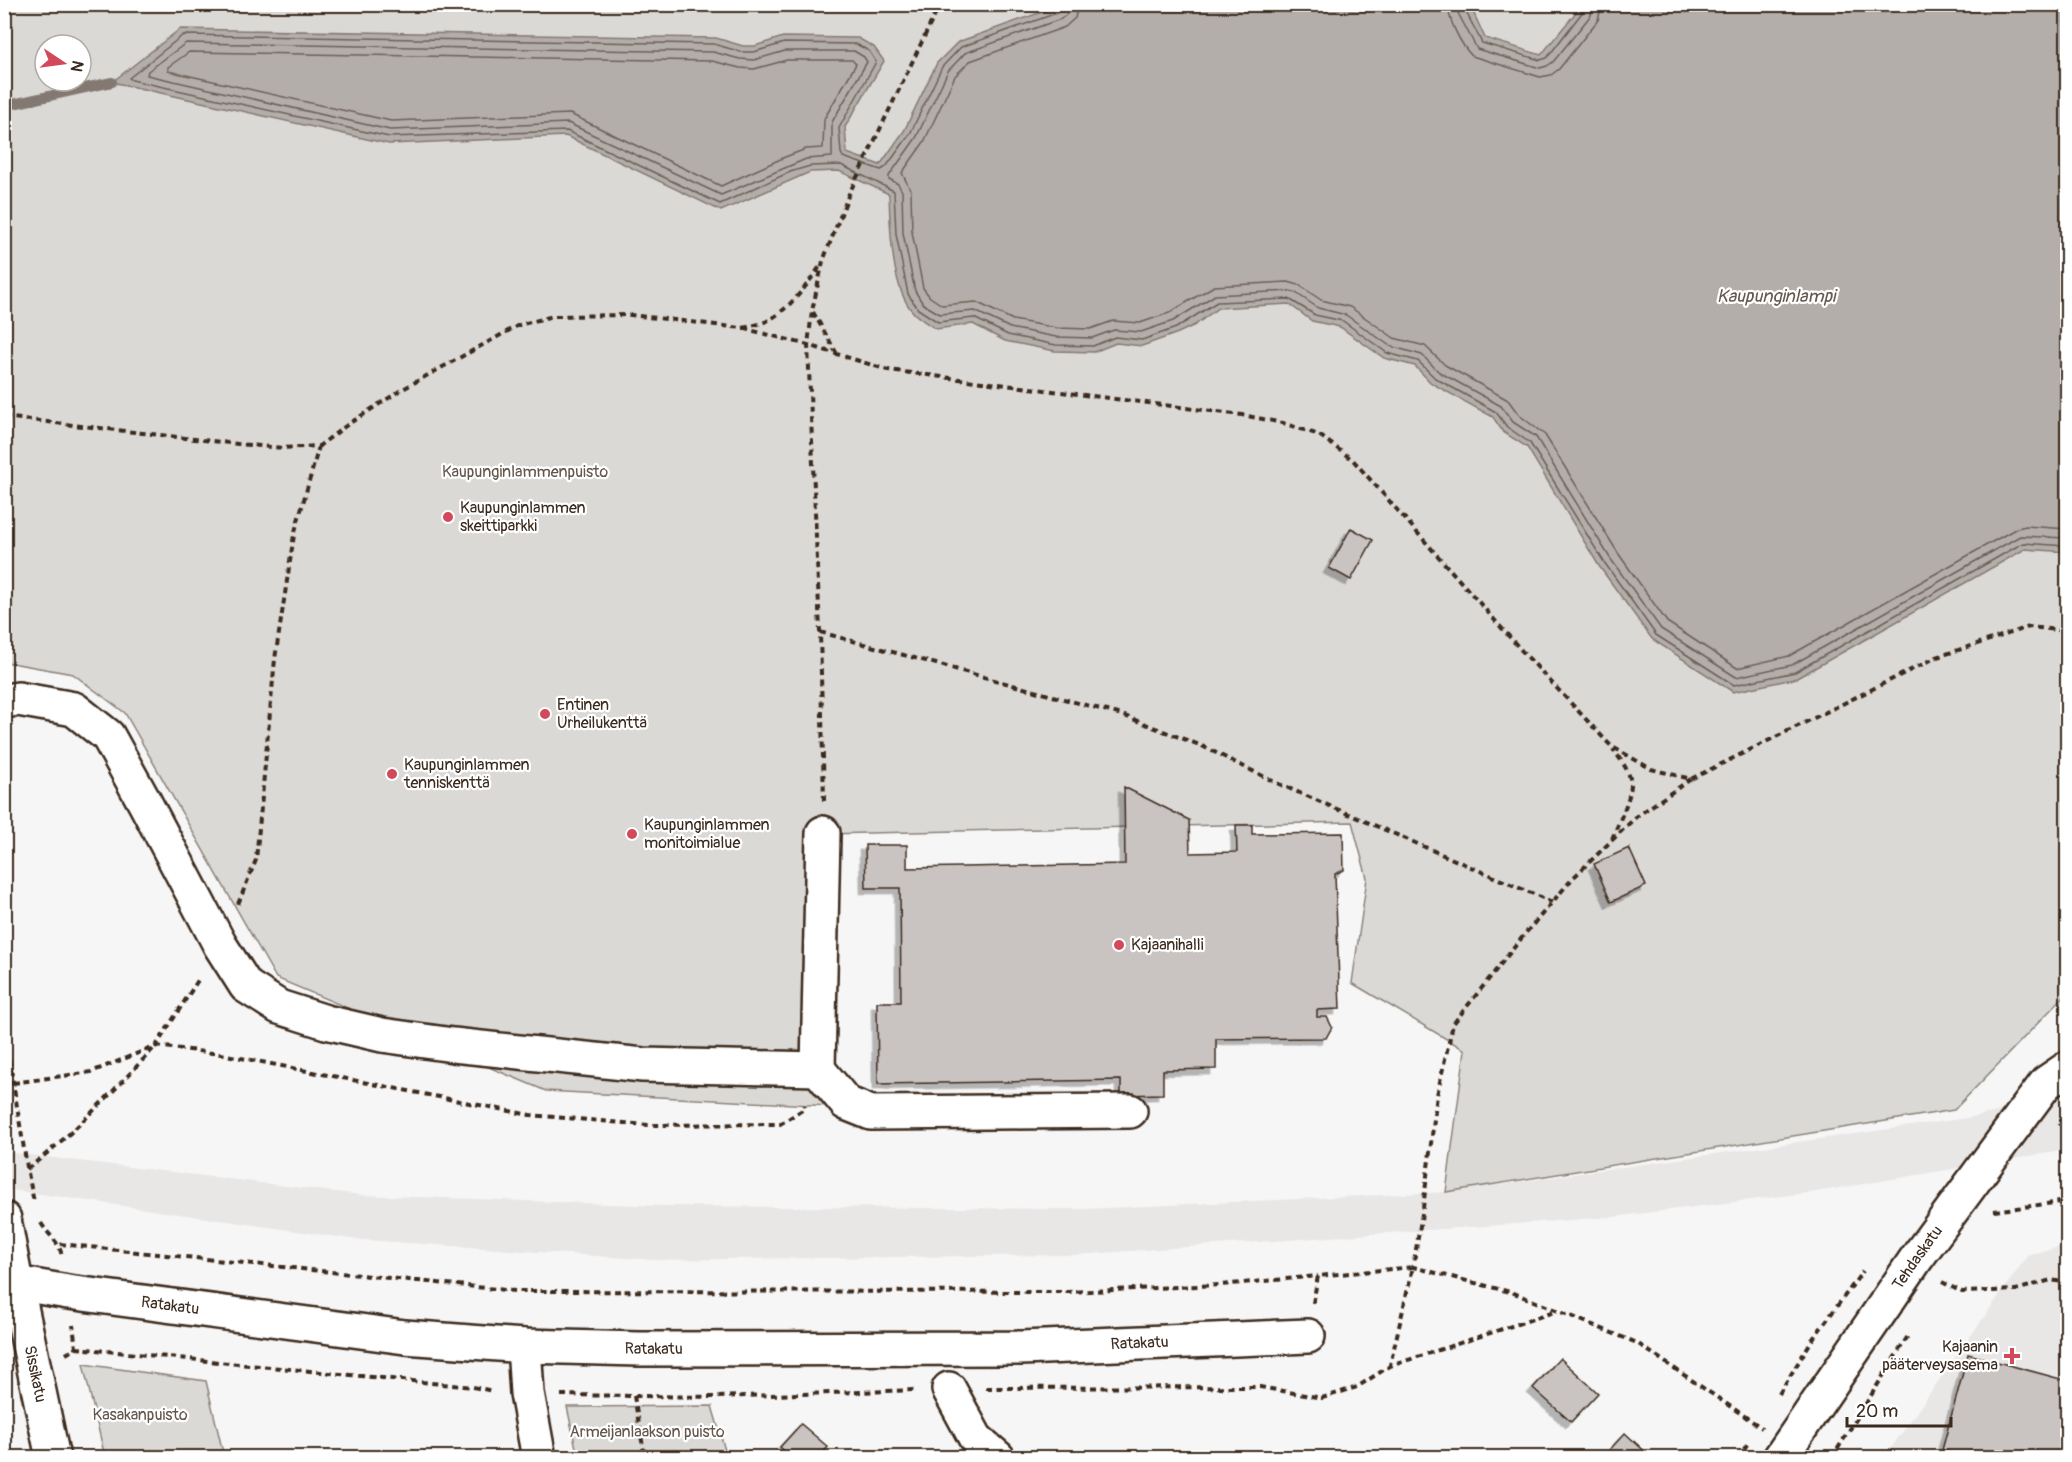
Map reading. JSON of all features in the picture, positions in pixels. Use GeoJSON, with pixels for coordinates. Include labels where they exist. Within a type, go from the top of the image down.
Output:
{"type":"FeatureCollection","features":[{"type":"Feature","properties":{"kind":"street"},"geometry":{"type":"LineString","coordinates":[[4,701],[18,699],[74,709],[108,736],[220,945],[246,986],[279,1007],[326,1022],[382,1035],[453,1045],[643,1065],[818,1069]]}},
{"type":"Feature","properties":{"kind":"street"},"geometry":{"type":"LineString","coordinates":[[823,833],[818,1069],[846,1102],[871,1113],[1130,1112]]}},
{"type":"Feature","properties":{"kind":"street","name":"Tehdaskatu"},"geometry":{"type":"LineString","coordinates":[[1784,1451],[1916,1259],[2046,1083],[2067,1068]]}},
{"type":"Feature","properties":{"kind":"street","name":"Sissikatu"},"geometry":{"type":"LineString","coordinates":[[4,1219],[10,1282],[53,1458]]}},
{"type":"Feature","properties":{"kind":"street","name":"Ratakatu"},"geometry":{"type":"LineString","coordinates":[[10,1282],[405,1337],[524,1346],[639,1349],[1021,1348],[1308,1336]]}},
{"type":"Feature","properties":{"kind":"street"},"geometry":{"type":"LineString","coordinates":[[524,1346],[527,1393],[539,1458]]}},
{"type":"Feature","properties":{"kind":"street"},"geometry":{"type":"LineString","coordinates":[[949,1389],[976,1439],[998,1458]]}},
{"type":"Feature","properties":{"kind":"path"},"geometry":{"type":"LineString","coordinates":[[823,833],[824,766],[820,632],[808,345],[823,261],[871,146],[940,4]]}},
{"type":"Feature","properties":{"kind":"path"},"geometry":{"type":"LineString","coordinates":[[938,10],[962,4]]}},
{"type":"Feature","properties":{"kind":"path"},"geometry":{"type":"LineString","coordinates":[[742,328],[768,321],[802,292],[823,261]]}},
{"type":"Feature","properties":{"kind":"path"},"geometry":{"type":"LineString","coordinates":[[813,311],[837,354]]}},
{"type":"Feature","properties":{"kind":"path"},"geometry":{"type":"LineString","coordinates":[[4,417],[238,444],[284,448],[320,446],[347,425],[401,390],[519,325],[553,316],[631,315],[742,328],[808,345],[888,370],[1242,415],[1283,423],[1319,435],[1353,460],[1522,651],[1611,746],[1623,764],[1631,784],[1623,812],[1610,843]]}},
{"type":"Feature","properties":{"kind":"path"},"geometry":{"type":"LineString","coordinates":[[27,1168],[56,1147],[156,1046],[220,945],[256,860],[275,659],[290,558],[294,535],[320,446]]}},
{"type":"Feature","properties":{"kind":"path"},"geometry":{"type":"LineString","coordinates":[[1390,1366],[1413,1267],[1437,1095],[1453,1024],[1524,934],[1573,878],[1637,816],[1691,779],[1937,657],[2029,627],[2067,631]]}},
{"type":"Feature","properties":{"kind":"path"},"geometry":{"type":"LineString","coordinates":[[820,632],[1122,715],[1202,746],[1279,784],[1552,902]]}},
{"type":"Feature","properties":{"kind":"path"},"geometry":{"type":"LineString","coordinates":[[1611,746],[1651,769],[1691,779]]}},
{"type":"Feature","properties":{"kind":"path"},"geometry":{"type":"LineString","coordinates":[[4,1028],[27,1168],[36,1208]]}},
{"type":"Feature","properties":{"kind":"path"},"geometry":{"type":"LineString","coordinates":[[13,1083],[91,1072],[156,1046],[221,1054],[530,1115],[648,1125],[780,1124],[804,1109],[818,1069]]}},
{"type":"Feature","properties":{"kind":"path"},"geometry":{"type":"LineString","coordinates":[[1986,1212],[2067,1201]]}},
{"type":"Feature","properties":{"kind":"path"},"geometry":{"type":"LineString","coordinates":[[38,1220],[48,1234],[60,1244],[515,1291],[1068,1292],[1221,1285],[1413,1267],[1514,1293],[1637,1342],[1740,1414],[1784,1451]]}},
{"type":"Feature","properties":{"kind":"path"},"geometry":{"type":"LineString","coordinates":[[60,1244],[76,1348],[64,1355]]}},
{"type":"Feature","properties":{"kind":"path"},"geometry":{"type":"LineString","coordinates":[[1308,1336],[1318,1276]]}},
{"type":"Feature","properties":{"kind":"path"},"geometry":{"type":"LineString","coordinates":[[1942,1282],[1962,1292],[2016,1290],[2051,1280],[2067,1283]]}},
{"type":"Feature","properties":{"kind":"path"},"geometry":{"type":"LineString","coordinates":[[634,1396],[645,1458]]}},
{"type":"Feature","properties":{"kind":"path"},"geometry":{"type":"LineString","coordinates":[[4,1422],[10,1458]]}},
{"type":"Feature","properties":{"kind":"shaded area"},"geometry":{"type":"Polygon","coordinates":[[[2068,1097],[2067,1150],[1816,1192],[1613,1217],[1075,1255],[653,1260],[351,1239],[5,1189],[5,1152],[362,1195],[667,1206],[1084,1209],[1446,1192],[1967,1118],[2068,1097]]]}},
{"type":"Feature","properties":{"kind":"shaded area","name":"Kajaanin pääterveysasema"},"geometry":{"type":"Polygon","coordinates":[[[2067,1245],[2067,1457],[1884,1458],[2028,1255],[2067,1245]]]}},
{"type":"Feature","properties":{"kind":"green space","name":"Kaupunginlammenpuisto"},"geometry":{"type":"Polygon","coordinates":[[[4,5],[2067,5],[2067,993],[1954,1110],[1446,1192],[1465,1050],[1352,983],[1367,878],[1352,822],[824,834],[830,1106],[546,1091],[276,978],[125,713],[73,674],[6,662],[4,654],[4,5]]]}},
{"type":"Feature","properties":{"kind":"green space","name":"Kasakanpuisto"},"geometry":{"type":"Polygon","coordinates":[[[83,1364],[206,1381],[224,1457],[105,1457],[83,1364]]]}},
{"type":"Feature","properties":{"kind":"green space","name":"Armeijanlaakson puisto"},"geometry":{"type":"Polygon","coordinates":[[[712,1406],[727,1457],[578,1457],[567,1407],[712,1406]]]}},
{"type":"Feature","properties":{"kind":"water","name":"Kaupunginlampi"},"geometry":{"type":"Polygon","coordinates":[[[1064,4],[1470,5],[1485,38],[1541,55],[1582,5],[2067,5],[2067,552],[2025,549],[1797,678],[1733,692],[1652,639],[1599,566],[1527,447],[1503,432],[1493,417],[1431,383],[1415,366],[1384,358],[1340,327],[1312,321],[1289,304],[1218,308],[1195,325],[1142,346],[1116,343],[1094,352],[1055,351],[1005,341],[973,324],[936,329],[913,312],[900,288],[893,256],[889,194],[839,171],[810,172],[721,211],[566,136],[389,144],[112,82],[180,29],[716,38],[743,46],[755,46],[783,37],[858,38],[874,47],[884,61],[845,127],[847,153],[880,165],[904,131],[937,63],[958,42],[1064,4]]]}},
{"type":"Feature","properties":{"kind":"building"},"geometry":{"type":"Polygon","coordinates":[[[1351,528],[1373,540],[1351,580],[1329,568],[1351,528]]]}},
{"type":"Feature","properties":{"kind":"building","name":"Kajaanihalli"},"geometry":{"type":"Polygon","coordinates":[[[1124,787],[1189,820],[1190,853],[1237,852],[1236,825],[1252,825],[1252,834],[1343,833],[1344,870],[1335,874],[1340,1009],[1317,1010],[1317,1017],[1327,1017],[1332,1027],[1326,1038],[1216,1039],[1216,1069],[1163,1070],[1163,1094],[1121,1095],[1121,1080],[878,1084],[877,1002],[901,1002],[900,888],[866,888],[865,845],[907,845],[907,868],[1125,864],[1124,787]]]}},
{"type":"Feature","properties":{"kind":"building"},"geometry":{"type":"Polygon","coordinates":[[[1629,848],[1646,886],[1611,902],[1594,864],[1629,848]]]}},
{"type":"Feature","properties":{"kind":"building"},"geometry":{"type":"Polygon","coordinates":[[[1968,1354],[2068,1381],[2068,1458],[1970,1458],[1942,1450],[1968,1354]]]}},
{"type":"Feature","properties":{"kind":"building"},"geometry":{"type":"Polygon","coordinates":[[[1560,1358],[1598,1393],[1571,1422],[1533,1388],[1560,1358]]]}},
{"type":"Feature","properties":{"kind":"building"},"geometry":{"type":"Polygon","coordinates":[[[801,1424],[828,1447],[819,1458],[792,1458],[780,1447],[801,1424]]]}},
{"type":"Feature","properties":{"kind":"building"},"geometry":{"type":"Polygon","coordinates":[[[1625,1433],[1652,1458],[1602,1458],[1625,1433]]]}},
{"type":"Feature","properties":{"kind":"building"},"geometry":{"type":"Polygon","coordinates":[[[1122,1452],[1129,1458],[1116,1458],[1122,1452]]]}},
{"type":"Feature","properties":{"kind":"waterway"},"geometry":{"type":"LineString","coordinates":[[4,106],[112,82]]}},
{"type":"Feature","properties":{"kind":"place","name":"Kaupunginlammen skeittiparkki"},"geometry":{"type":"Point","coordinates":[448,517]}},
{"type":"Feature","properties":{"kind":"place","name":"Entinen Urheilukenttä"},"geometry":{"type":"Point","coordinates":[545,714]}},
{"type":"Feature","properties":{"kind":"place","name":"Kaupunginlammen tenniskenttä"},"geometry":{"type":"Point","coordinates":[392,774]}},
{"type":"Feature","properties":{"kind":"place","name":"Kaupunginlammen monitoimialue"},"geometry":{"type":"Point","coordinates":[632,834]}},
{"type":"Feature","properties":{"kind":"place","name":"Kajaanihalli"},"geometry":{"type":"Point","coordinates":[1119,945]}},
{"type":"Feature","properties":{"kind":"place","name":"Kajaanin pääterveysasema"},"geometry":{"type":"Point","coordinates":[2012,1356]}}]}
